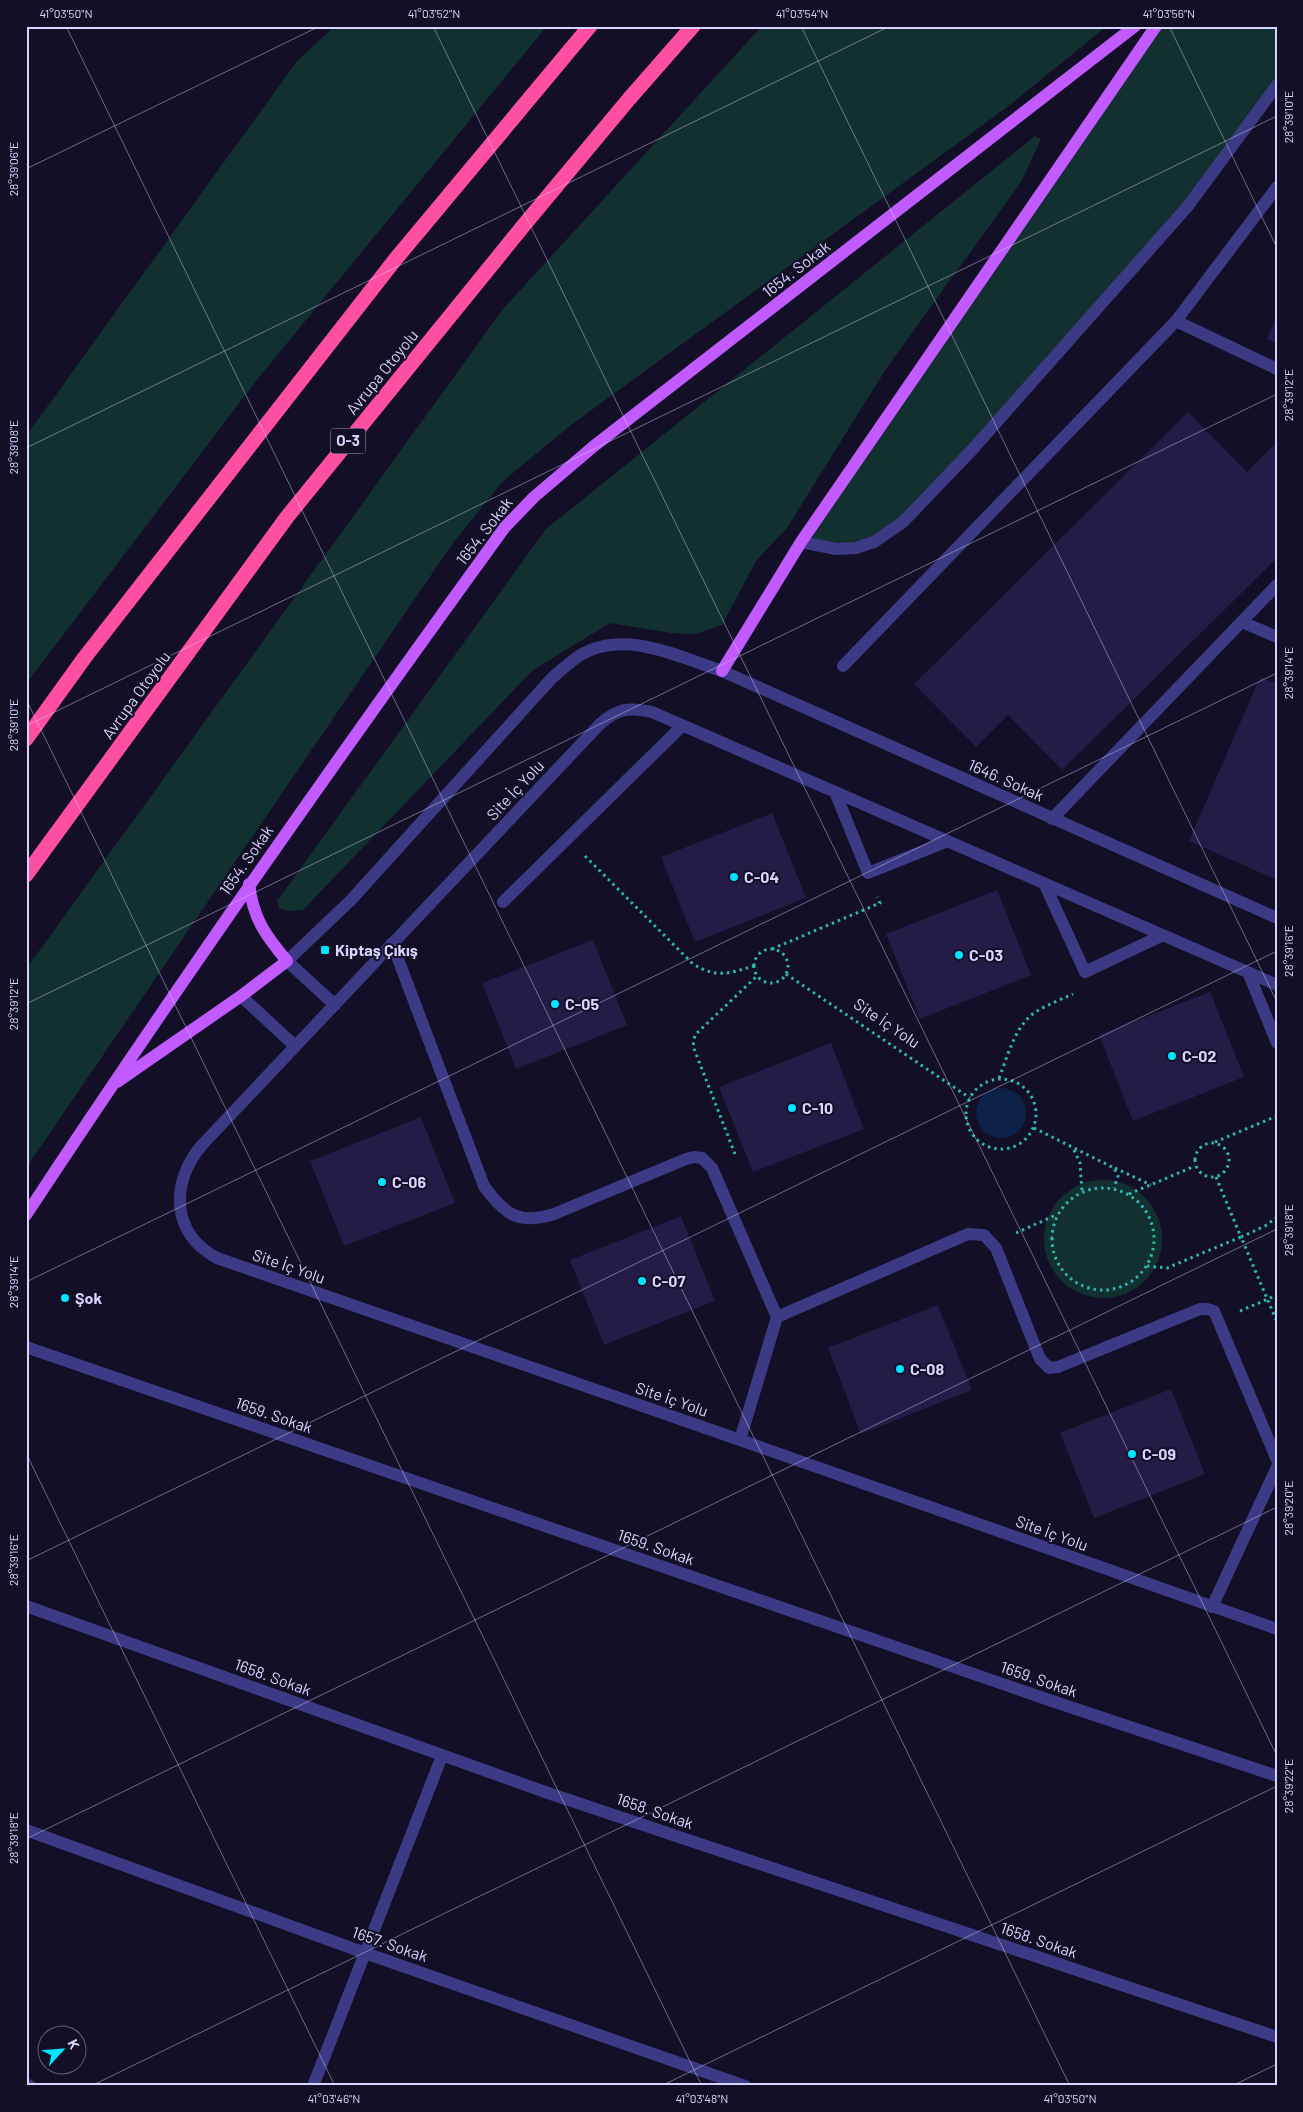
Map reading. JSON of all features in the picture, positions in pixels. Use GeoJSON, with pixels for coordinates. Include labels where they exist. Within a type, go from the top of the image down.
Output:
{"type":"FeatureCollection","features":[{"type":"Feature","properties":{"kind":"highway"},"geometry":{"type":"LineString","coordinates":[[26,739],[85,657],[388,268],[590,26]]}},
{"type":"Feature","properties":{"kind":"highway","name":"Avrupa Otoyolu"},"geometry":{"type":"LineString","coordinates":[[26,875],[287,517],[530,218],[694,26]]}},
{"type":"Feature","properties":{"kind":"main road","name":"1654. Sokak"},"geometry":{"type":"LineString","coordinates":[[26,1215],[110,1087],[249,884],[500,534],[534,497],[594,446],[1135,26]]}},
{"type":"Feature","properties":{"kind":"main road"},"geometry":{"type":"LineString","coordinates":[[722,671],[801,542],[1156,26]]}},
{"type":"Feature","properties":{"kind":"main road"},"geometry":{"type":"LineString","coordinates":[[110,1087],[241,996],[287,961],[269,939],[260,924],[252,907],[249,884]]}},
{"type":"Feature","properties":{"kind":"street"},"geometry":{"type":"LineString","coordinates":[[801,542],[836,549],[856,548],[874,542],[903,522],[972,450],[1188,206],[1277,85]]}},
{"type":"Feature","properties":{"kind":"street"},"geometry":{"type":"LineString","coordinates":[[844,666],[1176,321],[1277,186]]}},
{"type":"Feature","properties":{"kind":"street"},"geometry":{"type":"LineString","coordinates":[[1176,321],[1277,369]]}},
{"type":"Feature","properties":{"kind":"street"},"geometry":{"type":"LineString","coordinates":[[1052,819],[1277,585]]}},
{"type":"Feature","properties":{"kind":"street"},"geometry":{"type":"LineString","coordinates":[[1242,622],[1277,637]]}},
{"type":"Feature","properties":{"kind":"street","name":"1646. Sokak"},"geometry":{"type":"LineString","coordinates":[[287,961],[356,894],[552,678],[580,655],[610,644],[639,646],[658,650],[722,671],[1277,918]]}},
{"type":"Feature","properties":{"kind":"street","name":"Site İç Yolu"},"geometry":{"type":"LineString","coordinates":[[1277,985],[652,712],[640,709],[624,709],[611,714],[202,1145],[187,1166],[179,1198],[182,1218],[195,1242],[206,1252],[217,1258],[1277,1629]]}},
{"type":"Feature","properties":{"kind":"street"},"geometry":{"type":"LineString","coordinates":[[503,902],[682,726]]}},
{"type":"Feature","properties":{"kind":"street"},"geometry":{"type":"LineString","coordinates":[[835,792],[868,873],[948,841]]}},
{"type":"Feature","properties":{"kind":"street"},"geometry":{"type":"LineString","coordinates":[[1044,883],[1085,972],[1163,935]]}},
{"type":"Feature","properties":{"kind":"street"},"geometry":{"type":"LineString","coordinates":[[392,943],[484,1186],[502,1208],[522,1219],[538,1218],[565,1210],[686,1159],[702,1158],[712,1168],[777,1317],[740,1440]]}},
{"type":"Feature","properties":{"kind":"street"},"geometry":{"type":"LineString","coordinates":[[287,961],[334,1005]]}},
{"type":"Feature","properties":{"kind":"street"},"geometry":{"type":"LineString","coordinates":[[1248,972],[1277,1043]]}},
{"type":"Feature","properties":{"kind":"street"},"geometry":{"type":"LineString","coordinates":[[241,996],[295,1046]]}},
{"type":"Feature","properties":{"kind":"street"},"geometry":{"type":"LineString","coordinates":[[777,1317],[968,1234],[984,1235],[993,1243],[1040,1359],[1050,1368],[1058,1367],[1200,1309],[1207,1308],[1214,1311],[1277,1460]]}},
{"type":"Feature","properties":{"kind":"street","name":"1659. Sokak"},"geometry":{"type":"LineString","coordinates":[[26,1347],[1277,1776]]}},
{"type":"Feature","properties":{"kind":"street"},"geometry":{"type":"LineString","coordinates":[[1212,1607],[1277,1467]]}},
{"type":"Feature","properties":{"kind":"street","name":"1658. Sokak"},"geometry":{"type":"LineString","coordinates":[[26,1606],[545,1792],[1277,2037]]}},
{"type":"Feature","properties":{"kind":"street"},"geometry":{"type":"LineString","coordinates":[[313,2086],[442,1756]]}},
{"type":"Feature","properties":{"kind":"street","name":"1657. Sokak"},"geometry":{"type":"LineString","coordinates":[[26,1830],[745,2086]]}},
{"type":"Feature","properties":{"kind":"street"},"geometry":{"type":"LineString","coordinates":[[26,2084],[30,2086]]}},
{"type":"Feature","properties":{"kind":"path"},"geometry":{"type":"LineString","coordinates":[[568,838],[692,964],[704,971],[719,974],[753,966]]}},
{"type":"Feature","properties":{"kind":"path"},"geometry":{"type":"LineString","coordinates":[[772,949],[880,903]]}},
{"type":"Feature","properties":{"kind":"path"},"geometry":{"type":"LineString","coordinates":[[766,949],[772,949],[782,953],[786,958],[788,968],[786,974],[778,982],[766,984],[756,977],[753,966],[756,955],[766,949]]}},
{"type":"Feature","properties":{"kind":"path"},"geometry":{"type":"LineString","coordinates":[[999,1078],[1013,1043],[1025,1022],[1040,1009],[1091,986],[1085,972]]}},
{"type":"Feature","properties":{"kind":"path","name":"Site İç Yolu"},"geometry":{"type":"LineString","coordinates":[[786,974],[970,1098]]}},
{"type":"Feature","properties":{"kind":"path"},"geometry":{"type":"LineString","coordinates":[[712,1168],[737,1158],[694,1050],[693,1040],[698,1032],[756,977]]}},
{"type":"Feature","properties":{"kind":"path"},"geometry":{"type":"LineString","coordinates":[[999,1078],[1011,1080],[1022,1086],[1031,1095],[1036,1117],[1034,1128],[1028,1137],[1019,1144],[1009,1148],[998,1149],[987,1146],[971,1132],[967,1122],[966,1110],[970,1098],[977,1088],[987,1081],[999,1078]]}},
{"type":"Feature","properties":{"kind":"path"},"geometry":{"type":"LineString","coordinates":[[1213,1143],[1224,1147],[1229,1157],[1228,1168],[1225,1173],[1216,1178],[1208,1178],[1202,1175],[1195,1166],[1194,1160],[1203,1146],[1277,1116]]}},
{"type":"Feature","properties":{"kind":"path"},"geometry":{"type":"LineString","coordinates":[[1034,1128],[1114,1168],[1152,1184]]}},
{"type":"Feature","properties":{"kind":"path"},"geometry":{"type":"LineString","coordinates":[[1074,1149],[1080,1163],[1082,1191]]}},
{"type":"Feature","properties":{"kind":"path"},"geometry":{"type":"LineString","coordinates":[[1129,1194],[1195,1166]]}},
{"type":"Feature","properties":{"kind":"path"},"geometry":{"type":"LineString","coordinates":[[1114,1168],[1118,1176],[1114,1188]]}},
{"type":"Feature","properties":{"kind":"path"},"geometry":{"type":"LineString","coordinates":[[1216,1178],[1277,1322]]}},
{"type":"Feature","properties":{"kind":"path"},"geometry":{"type":"LineString","coordinates":[[1098,1187],[1114,1188],[1129,1194],[1142,1205],[1150,1219],[1154,1235],[1153,1251],[1147,1266],[1136,1278],[1123,1287],[1105,1291],[1087,1288],[1071,1280],[1059,1267],[1052,1250],[1051,1232],[1056,1215],[1067,1200],[1082,1191],[1098,1187]]}},
{"type":"Feature","properties":{"kind":"path"},"geometry":{"type":"LineString","coordinates":[[993,1243],[1056,1215]]}},
{"type":"Feature","properties":{"kind":"path"},"geometry":{"type":"LineString","coordinates":[[1147,1266],[1167,1268],[1265,1226],[1277,1217]]}},
{"type":"Feature","properties":{"kind":"path"},"geometry":{"type":"LineString","coordinates":[[1267,1299],[1277,1295]]}},
{"type":"Feature","properties":{"kind":"green space"},"geometry":{"type":"Polygon","coordinates":[[[335,26],[547,26],[256,381],[26,684],[26,436],[297,61],[335,26]]]}},
{"type":"Feature","properties":{"kind":"green space"},"geometry":{"type":"Polygon","coordinates":[[[762,26],[1107,26],[1006,108],[571,425],[503,481],[453,543],[26,1168],[26,969],[503,309],[762,26]]]}},
{"type":"Feature","properties":{"kind":"green space"},"geometry":{"type":"Polygon","coordinates":[[[1156,26],[1277,26],[1277,85],[1188,206],[900,524],[856,548],[801,542],[1156,26]]]}},
{"type":"Feature","properties":{"kind":"green space"},"geometry":{"type":"Polygon","coordinates":[[[1035,136],[1041,139],[1021,182],[886,369],[787,528],[756,561],[722,625],[695,634],[671,633],[610,623],[533,670],[303,910],[289,911],[279,908],[277,901],[546,529],[1035,136]]]}},
{"type":"Feature","properties":{"kind":"green space"},"geometry":{"type":"Polygon","coordinates":[[[1103,1180],[1125,1185],[1136,1190],[1152,1206],[1157,1217],[1162,1239],[1157,1261],[1152,1272],[1136,1288],[1125,1293],[1103,1298],[1081,1293],[1070,1288],[1054,1272],[1049,1261],[1044,1239],[1049,1217],[1054,1206],[1070,1190],[1081,1185],[1103,1180]]]}},
{"type":"Feature","properties":{"kind":"water"},"geometry":{"type":"Polygon","coordinates":[[[1001,1088],[1011,1090],[1019,1095],[1024,1103],[1026,1113],[1024,1123],[1019,1131],[1011,1136],[1001,1138],[991,1136],[983,1131],[978,1123],[976,1113],[978,1103],[983,1095],[991,1090],[1001,1088]]]}},
{"type":"Feature","properties":{"kind":"building"},"geometry":{"type":"Polygon","coordinates":[[[1277,316],[1277,344],[1267,339],[1277,316]]]}},
{"type":"Feature","properties":{"kind":"building"},"geometry":{"type":"Polygon","coordinates":[[[1188,412],[1247,472],[1277,442],[1277,558],[1062,770],[1008,715],[976,747],[914,684],[1188,412]]]}},
{"type":"Feature","properties":{"kind":"building"},"geometry":{"type":"Polygon","coordinates":[[[1260,677],[1277,684],[1277,880],[1189,841],[1260,677]]]}},
{"type":"Feature","properties":{"kind":"building","name":"C-04"},"geometry":{"type":"Polygon","coordinates":[[[772,813],[806,898],[695,942],[661,857],[772,813]]]}},
{"type":"Feature","properties":{"kind":"building","name":"C-03"},"geometry":{"type":"Polygon","coordinates":[[[997,890],[1031,975],[920,1019],[886,934],[997,890]]]}},
{"type":"Feature","properties":{"kind":"building","name":"C-05"},"geometry":{"type":"Polygon","coordinates":[[[593,940],[627,1025],[516,1069],[482,983],[593,940]]]}},
{"type":"Feature","properties":{"kind":"building","name":"C-02"},"geometry":{"type":"Polygon","coordinates":[[[1210,992],[1244,1077],[1133,1121],[1099,1035],[1210,992]]]}},
{"type":"Feature","properties":{"kind":"building","name":"C-10"},"geometry":{"type":"Polygon","coordinates":[[[831,1043],[864,1129],[753,1172],[719,1087],[831,1043]]]}},
{"type":"Feature","properties":{"kind":"building","name":"C-06"},"geometry":{"type":"Polygon","coordinates":[[[421,1117],[455,1203],[344,1246],[310,1161],[421,1117]]]}},
{"type":"Feature","properties":{"kind":"building","name":"C-07"},"geometry":{"type":"Polygon","coordinates":[[[681,1216],[715,1301],[604,1345],[570,1260],[681,1216]]]}},
{"type":"Feature","properties":{"kind":"building","name":"C-08"},"geometry":{"type":"Polygon","coordinates":[[[938,1305],[972,1390],[861,1434],[828,1348],[938,1305]]]}},
{"type":"Feature","properties":{"kind":"building","name":"C-09"},"geometry":{"type":"Polygon","coordinates":[[[1171,1389],[1205,1474],[1094,1518],[1060,1433],[1171,1389]]]}},
{"type":"Feature","properties":{"kind":"place","name":"C-04"},"geometry":{"type":"Point","coordinates":[734,877]}},
{"type":"Feature","properties":{"kind":"place","name":"Kiptaş Çıkış"},"geometry":{"type":"Point","coordinates":[325,950]}},
{"type":"Feature","properties":{"kind":"place","name":"C-03"},"geometry":{"type":"Point","coordinates":[959,955]}},
{"type":"Feature","properties":{"kind":"place","name":"C-05"},"geometry":{"type":"Point","coordinates":[555,1004]}},
{"type":"Feature","properties":{"kind":"place","name":"C-02"},"geometry":{"type":"Point","coordinates":[1172,1056]}},
{"type":"Feature","properties":{"kind":"place","name":"C-10"},"geometry":{"type":"Point","coordinates":[792,1108]}},
{"type":"Feature","properties":{"kind":"place","name":"C-06"},"geometry":{"type":"Point","coordinates":[382,1182]}},
{"type":"Feature","properties":{"kind":"place","name":"C-07"},"geometry":{"type":"Point","coordinates":[642,1281]}},
{"type":"Feature","properties":{"kind":"place","name":"Şok"},"geometry":{"type":"Point","coordinates":[65,1298]}},
{"type":"Feature","properties":{"kind":"place","name":"C-08"},"geometry":{"type":"Point","coordinates":[900,1369]}},
{"type":"Feature","properties":{"kind":"place","name":"C-09"},"geometry":{"type":"Point","coordinates":[1132,1454]}}]}
